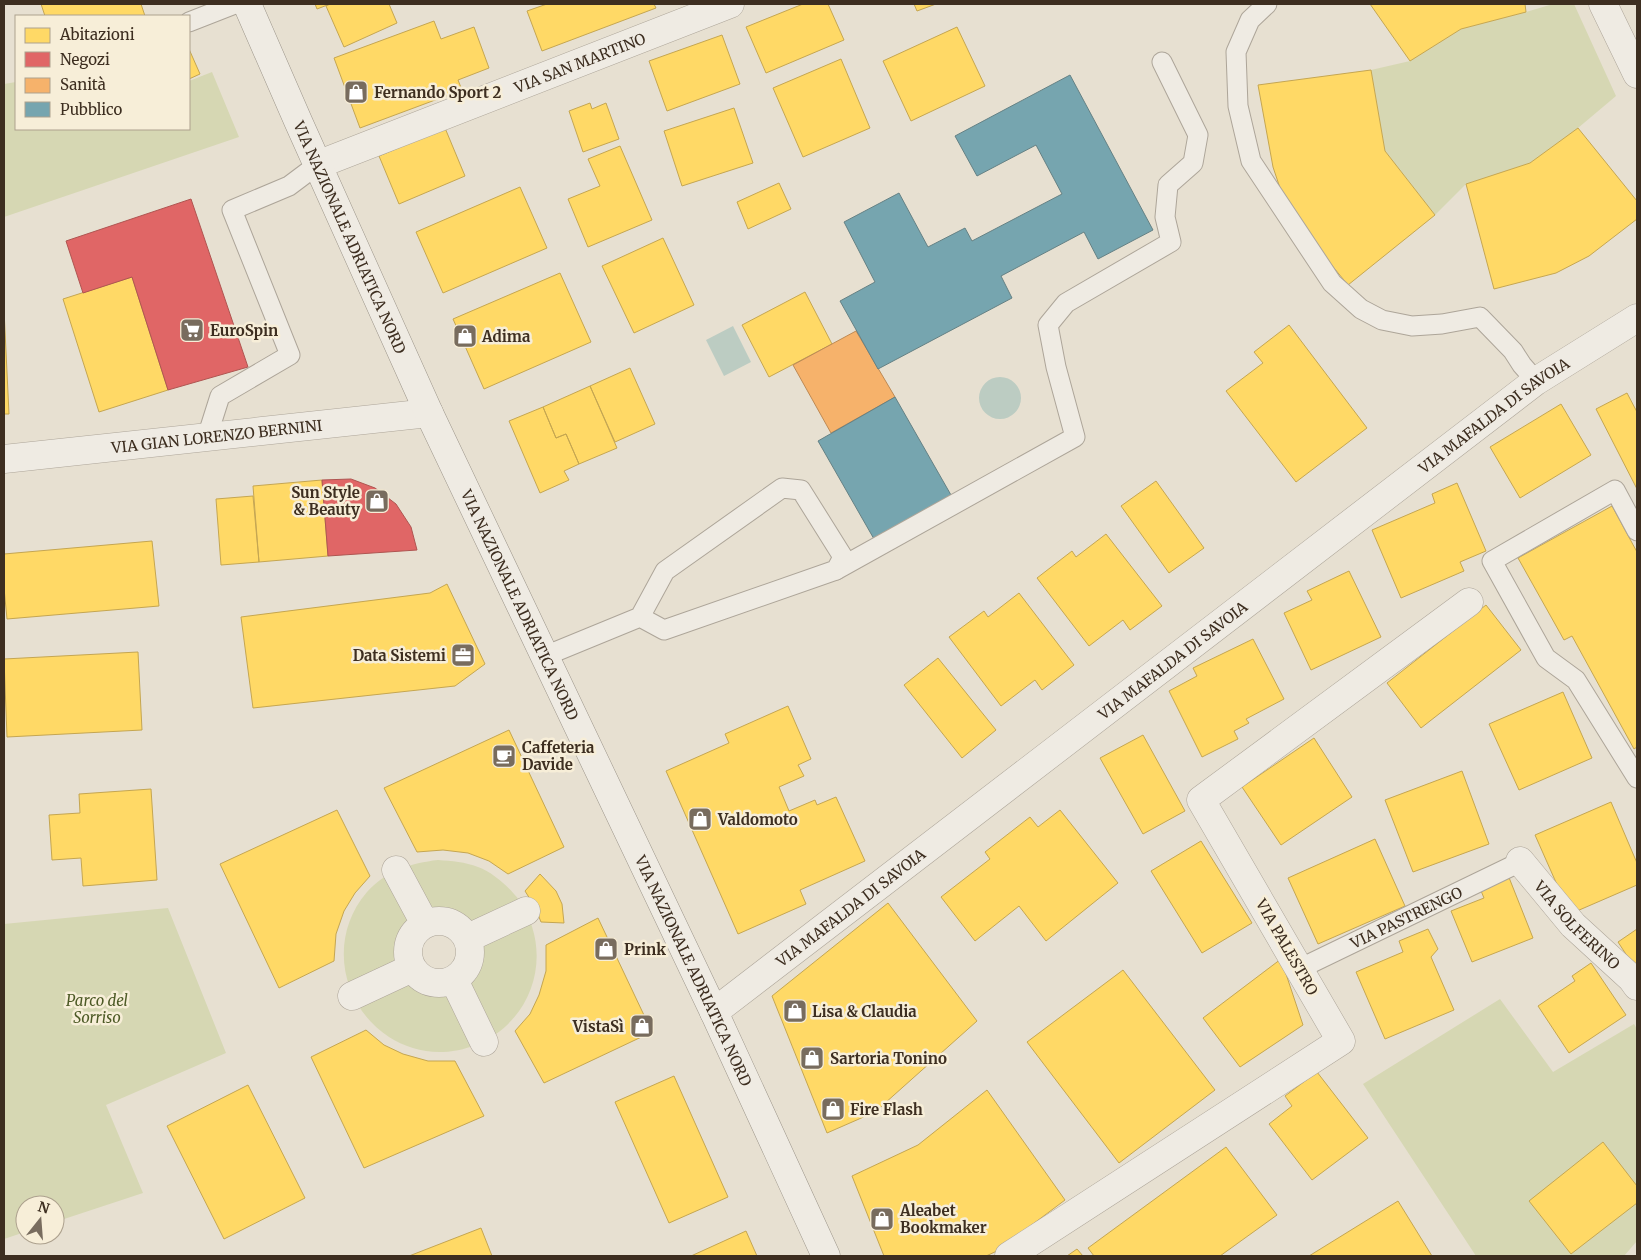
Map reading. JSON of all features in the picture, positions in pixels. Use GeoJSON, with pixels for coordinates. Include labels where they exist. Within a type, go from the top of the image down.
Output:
{"type":"FeatureCollection","features":[{"type":"Feature","properties":{"kind":"street","name":"VIA NAZIONALE ADRIATICA NORD"},"geometry":{"type":"LineString","coordinates":[[247,4],[317,165],[429,413],[714,1012],[826,1256]]}},
{"type":"Feature","properties":{"kind":"street","name":"VIA SAN MARTINO"},"geometry":{"type":"LineString","coordinates":[[317,165],[730,4]]}},
{"type":"Feature","properties":{"kind":"street"},"geometry":{"type":"LineString","coordinates":[[1602,4],[1637,74]]}},
{"type":"Feature","properties":{"kind":"street","name":"VIA MAFALDA DI SAVOIA"},"geometry":{"type":"LineString","coordinates":[[714,1012],[1536,381],[1637,318]]}},
{"type":"Feature","properties":{"kind":"street","name":"VIA GIAN LORENZO BERNINI"},"geometry":{"type":"LineString","coordinates":[[4,459],[429,413]]}},
{"type":"Feature","properties":{"kind":"street","name":"VIA PALESTRO"},"geometry":{"type":"LineString","coordinates":[[1009,1256],[1340,1041],[1202,800],[1470,602]]}},
{"type":"Feature","properties":{"kind":"street","name":"VIA SOLFERINO"},"geometry":{"type":"LineString","coordinates":[[1516,864],[1573,925],[1632,978],[1637,986]]}},
{"type":"Feature","properties":{"kind":"street"},"geometry":{"type":"LineString","coordinates":[[396,870],[425,924]]}},
{"type":"Feature","properties":{"kind":"street"},"geometry":{"type":"LineString","coordinates":[[468,938],[526,911]]}},
{"type":"Feature","properties":{"kind":"street"},"geometry":{"type":"LineString","coordinates":[[445,921],[454,924],[468,938],[469,962],[454,980],[445,983],[426,981],[412,968],[408,958],[408,948],[411,938],[425,924],[445,921]]}},
{"type":"Feature","properties":{"kind":"street"},"geometry":{"type":"LineString","coordinates":[[352,996],[412,968]]}},
{"type":"Feature","properties":{"kind":"street"},"geometry":{"type":"LineString","coordinates":[[454,980],[484,1042]]}},
{"type":"Feature","properties":{"kind":"lane"},"geometry":{"type":"LineString","coordinates":[[190,22],[235,4]]}},
{"type":"Feature","properties":{"kind":"lane"},"geometry":{"type":"LineString","coordinates":[[1267,4],[1250,20],[1236,52],[1238,106],[1248,152],[1251,161],[1332,283],[1361,309],[1382,320],[1412,326],[1442,324],[1480,317],[1512,350],[1536,381]]}},
{"type":"Feature","properties":{"kind":"lane"},"geometry":{"type":"LineString","coordinates":[[640,617],[664,630],[836,570],[1075,437],[1056,367],[1048,325],[1066,303],[1171,242],[1164,217],[1168,185],[1193,163],[1198,135],[1162,62]]}},
{"type":"Feature","properties":{"kind":"lane"},"geometry":{"type":"LineString","coordinates":[[207,437],[220,396],[290,355],[232,210],[289,186],[317,165]]}},
{"type":"Feature","properties":{"kind":"lane"},"geometry":{"type":"LineString","coordinates":[[545,656],[640,617],[665,571],[782,488],[801,490],[843,557],[836,570]]}},
{"type":"Feature","properties":{"kind":"lane"},"geometry":{"type":"LineString","coordinates":[[1637,531],[1615,490],[1492,561],[1546,658],[1576,680],[1637,778]]}},
{"type":"Feature","properties":{"kind":"lane","name":"VIA PASTRENGO"},"geometry":{"type":"LineString","coordinates":[[1299,969],[1516,864]]}},
{"type":"Feature","properties":{"kind":"green space"},"geometry":{"type":"Polygon","coordinates":[[[1553,4],[1574,4],[1616,96],[1578,128],[1530,163],[1466,184],[1435,215],[1385,151],[1371,70],[1410,61],[1461,29],[1553,4]]]}},
{"type":"Feature","properties":{"kind":"green space"},"geometry":{"type":"Polygon","coordinates":[[[212,72],[239,137],[4,217],[4,84],[15,82],[15,130],[190,130],[190,81],[212,72]]]}},
{"type":"Feature","properties":{"kind":"green space"},"geometry":{"type":"Polygon","coordinates":[[[428,861],[453,861],[468,864],[490,873],[501,881],[519,900],[532,925],[537,951],[535,976],[526,999],[512,1019],[494,1036],[470,1047],[443,1052],[415,1049],[401,1044],[372,1023],[359,1007],[350,989],[345,969],[344,949],[347,929],[355,910],[367,892],[391,873],[428,861]],[[435,921],[418,929],[413,934],[408,945],[409,957],[417,974],[425,981],[435,983],[455,978],[463,971],[468,961],[470,950],[466,938],[460,930],[449,923],[435,921]]]}},
{"type":"Feature","properties":{"kind":"green space","name":"Parco del Sorriso"},"geometry":{"type":"Polygon","coordinates":[[[168,908],[226,1053],[106,1105],[143,1193],[65,1219],[65,1195],[15,1195],[15,1235],[4,1239],[4,924],[168,908]]]}},
{"type":"Feature","properties":{"kind":"green space"},"geometry":{"type":"Polygon","coordinates":[[[1500,999],[1553,1072],[1634,1024],[1637,1029],[1637,1241],[1624,1256],[1476,1256],[1363,1084],[1500,999]]]}},
{"type":"Feature","properties":{"kind":"shaded area"},"geometry":{"type":"Polygon","coordinates":[[[733,326],[751,362],[724,376],[706,340],[733,326]]]}},
{"type":"Feature","properties":{"kind":"shaded area"},"geometry":{"type":"Polygon","coordinates":[[[1004,377],[1012,380],[1018,386],[1021,398],[1018,410],[1012,416],[996,419],[988,416],[982,410],[979,394],[982,386],[988,380],[1004,377]]]}},
{"type":"Feature","properties":{"kind":"building: Abitazioni"},"geometry":{"type":"Polygon","coordinates":[[[41,4],[141,4],[145,15],[45,15],[41,4]]]}},
{"type":"Feature","properties":{"kind":"building: Abitazioni"},"geometry":{"type":"Polygon","coordinates":[[[315,4],[330,4],[317,9],[315,4]]]}},
{"type":"Feature","properties":{"kind":"building: Abitazioni"},"geometry":{"type":"Polygon","coordinates":[[[330,4],[389,4],[397,23],[344,47],[326,6],[330,4]]]}},
{"type":"Feature","properties":{"kind":"building: Abitazioni"},"geometry":{"type":"Polygon","coordinates":[[[547,4],[654,4],[656,8],[542,51],[527,11],[547,4]]]}},
{"type":"Feature","properties":{"kind":"building: Abitazioni"},"geometry":{"type":"Polygon","coordinates":[[[803,4],[828,4],[844,40],[766,73],[746,27],[803,4]]]}},
{"type":"Feature","properties":{"kind":"building: Abitazioni"},"geometry":{"type":"Polygon","coordinates":[[[914,4],[936,4],[917,11],[914,4]]]}},
{"type":"Feature","properties":{"kind":"building: Abitazioni"},"geometry":{"type":"Polygon","coordinates":[[[1370,4],[1525,4],[1526,12],[1461,29],[1410,61],[1370,4]]]}},
{"type":"Feature","properties":{"kind":"building: Abitazioni"},"geometry":{"type":"Polygon","coordinates":[[[434,21],[441,39],[474,27],[489,68],[458,80],[462,90],[360,128],[334,58],[434,21]]]}},
{"type":"Feature","properties":{"kind":"building: Abitazioni"},"geometry":{"type":"Polygon","coordinates":[[[957,27],[985,86],[911,121],[883,61],[957,27]]]}},
{"type":"Feature","properties":{"kind":"building: Abitazioni"},"geometry":{"type":"Polygon","coordinates":[[[722,35],[740,84],[667,111],[649,61],[722,35]]]}},
{"type":"Feature","properties":{"kind":"building: Abitazioni"},"geometry":{"type":"Polygon","coordinates":[[[190,51],[200,74],[190,79],[190,51]]]}},
{"type":"Feature","properties":{"kind":"building: Abitazioni"},"geometry":{"type":"Polygon","coordinates":[[[841,59],[870,128],[803,157],[773,88],[841,59]]]}},
{"type":"Feature","properties":{"kind":"building: Abitazioni"},"geometry":{"type":"Polygon","coordinates":[[[1371,70],[1385,151],[1435,215],[1348,285],[1288,212],[1273,167],[1258,85],[1371,70]]]}},
{"type":"Feature","properties":{"kind":"building: Abitazioni"},"geometry":{"type":"Polygon","coordinates":[[[590,103],[592,109],[606,103],[619,139],[583,152],[569,111],[590,103]]]}},
{"type":"Feature","properties":{"kind":"building: Abitazioni"},"geometry":{"type":"Polygon","coordinates":[[[734,108],[753,163],[682,186],[664,131],[734,108]]]}},
{"type":"Feature","properties":{"kind":"building: Abitazioni"},"geometry":{"type":"Polygon","coordinates":[[[445,128],[465,176],[399,204],[379,156],[445,128]]]}},
{"type":"Feature","properties":{"kind":"building: Abitazioni"},"geometry":{"type":"Polygon","coordinates":[[[1578,128],[1637,201],[1637,219],[1589,256],[1556,273],[1494,289],[1466,184],[1530,163],[1578,128]]]}},
{"type":"Feature","properties":{"kind":"building: Abitazioni"},"geometry":{"type":"Polygon","coordinates":[[[620,146],[652,220],[588,247],[568,199],[600,186],[588,159],[620,146]]]}},
{"type":"Feature","properties":{"kind":"building: Abitazioni"},"geometry":{"type":"Polygon","coordinates":[[[779,183],[791,209],[748,229],[737,202],[779,183]]]}},
{"type":"Feature","properties":{"kind":"building: Abitazioni"},"geometry":{"type":"Polygon","coordinates":[[[520,187],[547,248],[443,293],[416,232],[520,187]]]}},
{"type":"Feature","properties":{"kind":"building: Abitazioni"},"geometry":{"type":"Polygon","coordinates":[[[663,238],[694,305],[634,333],[602,266],[663,238]]]}},
{"type":"Feature","properties":{"kind":"building: Abitazioni"},"geometry":{"type":"Polygon","coordinates":[[[560,273],[591,342],[484,389],[453,319],[560,273]]]}},
{"type":"Feature","properties":{"kind":"building: Abitazioni"},"geometry":{"type":"Polygon","coordinates":[[[132,277],[168,390],[99,412],[63,299],[132,277]]]}},
{"type":"Feature","properties":{"kind":"building: Abitazioni"},"geometry":{"type":"Polygon","coordinates":[[[805,292],[832,344],[769,377],[742,325],[805,292]]]}},
{"type":"Feature","properties":{"kind":"building: Abitazioni"},"geometry":{"type":"Polygon","coordinates":[[[4,310],[9,414],[4,414],[4,310]]]}},
{"type":"Feature","properties":{"kind":"building: Abitazioni"},"geometry":{"type":"Polygon","coordinates":[[[1289,325],[1367,428],[1296,482],[1226,391],[1263,363],[1254,352],[1289,325]]]}},
{"type":"Feature","properties":{"kind":"building: Abitazioni"},"geometry":{"type":"Polygon","coordinates":[[[630,368],[655,424],[615,442],[590,386],[630,368]]]}},
{"type":"Feature","properties":{"kind":"building: Abitazioni"},"geometry":{"type":"Polygon","coordinates":[[[590,386],[617,448],[579,464],[566,434],[556,438],[543,407],[590,386]]]}},
{"type":"Feature","properties":{"kind":"building: Abitazioni"},"geometry":{"type":"Polygon","coordinates":[[[1627,393],[1637,412],[1637,489],[1596,409],[1627,393]]]}},
{"type":"Feature","properties":{"kind":"building: Abitazioni"},"geometry":{"type":"Polygon","coordinates":[[[1561,404],[1591,455],[1520,498],[1490,447],[1561,404]]]}},
{"type":"Feature","properties":{"kind":"building: Abitazioni"},"geometry":{"type":"Polygon","coordinates":[[[543,407],[556,438],[566,434],[579,464],[564,471],[569,480],[540,493],[509,421],[543,407]]]}},
{"type":"Feature","properties":{"kind":"building: Abitazioni"},"geometry":{"type":"Polygon","coordinates":[[[322,480],[328,556],[259,562],[253,486],[322,480]]]}},
{"type":"Feature","properties":{"kind":"building: Abitazioni"},"geometry":{"type":"Polygon","coordinates":[[[1156,481],[1204,548],[1169,573],[1121,506],[1156,481]]]}},
{"type":"Feature","properties":{"kind":"building: Abitazioni"},"geometry":{"type":"Polygon","coordinates":[[[1457,483],[1486,551],[1460,562],[1464,571],[1401,598],[1372,530],[1435,503],[1432,494],[1457,483]]]}},
{"type":"Feature","properties":{"kind":"building: Abitazioni"},"geometry":{"type":"Polygon","coordinates":[[[253,496],[259,562],[221,565],[216,499],[253,496]]]}},
{"type":"Feature","properties":{"kind":"building: Abitazioni"},"geometry":{"type":"Polygon","coordinates":[[[1612,506],[1637,552],[1637,747],[1634,749],[1572,636],[1564,640],[1518,558],[1612,506]]]}},
{"type":"Feature","properties":{"kind":"building: Abitazioni"},"geometry":{"type":"Polygon","coordinates":[[[1106,534],[1162,606],[1130,630],[1123,620],[1089,646],[1037,578],[1072,551],[1076,557],[1106,534]]]}},
{"type":"Feature","properties":{"kind":"building: Abitazioni"},"geometry":{"type":"Polygon","coordinates":[[[152,541],[159,606],[7,619],[4,588],[4,554],[152,541]]]}},
{"type":"Feature","properties":{"kind":"building: Abitazioni"},"geometry":{"type":"Polygon","coordinates":[[[1349,571],[1381,637],[1311,670],[1284,613],[1312,600],[1307,591],[1349,571]]]}},
{"type":"Feature","properties":{"kind":"building: Abitazioni"},"geometry":{"type":"Polygon","coordinates":[[[447,584],[485,664],[455,686],[253,708],[241,617],[430,593],[447,584]]]}},
{"type":"Feature","properties":{"kind":"building: Abitazioni"},"geometry":{"type":"Polygon","coordinates":[[[1019,593],[1074,665],[1042,690],[1035,680],[1001,706],[949,637],[984,611],[988,617],[1019,593]]]}},
{"type":"Feature","properties":{"kind":"building: Abitazioni"},"geometry":{"type":"Polygon","coordinates":[[[1486,605],[1521,650],[1421,728],[1387,683],[1486,605]]]}},
{"type":"Feature","properties":{"kind":"building: Abitazioni"},"geometry":{"type":"Polygon","coordinates":[[[1253,639],[1284,699],[1246,719],[1249,723],[1234,731],[1238,739],[1202,757],[1169,691],[1197,676],[1193,668],[1253,639]]]}},
{"type":"Feature","properties":{"kind":"building: Abitazioni"},"geometry":{"type":"Polygon","coordinates":[[[138,652],[142,730],[7,737],[4,659],[138,652]]]}},
{"type":"Feature","properties":{"kind":"building: Abitazioni"},"geometry":{"type":"Polygon","coordinates":[[[938,658],[996,730],[962,758],[904,685],[938,658]]]}},
{"type":"Feature","properties":{"kind":"building: Abitazioni"},"geometry":{"type":"Polygon","coordinates":[[[1563,692],[1592,758],[1519,790],[1489,724],[1563,692]]]}},
{"type":"Feature","properties":{"kind":"building: Abitazioni"},"geometry":{"type":"Polygon","coordinates":[[[788,706],[811,759],[798,765],[804,776],[779,787],[789,811],[815,800],[817,805],[836,797],[865,861],[800,890],[806,904],[738,934],[666,771],[729,743],[725,734],[788,706]]]}},
{"type":"Feature","properties":{"kind":"building: Abitazioni"},"geometry":{"type":"Polygon","coordinates":[[[509,730],[564,847],[508,874],[489,861],[468,853],[443,850],[417,852],[384,788],[509,730]]]}},
{"type":"Feature","properties":{"kind":"building: Abitazioni"},"geometry":{"type":"Polygon","coordinates":[[[1143,735],[1185,811],[1143,834],[1100,758],[1143,735]]]}},
{"type":"Feature","properties":{"kind":"building: Abitazioni"},"geometry":{"type":"Polygon","coordinates":[[[1314,738],[1352,797],[1281,845],[1242,787],[1314,738]]]}},
{"type":"Feature","properties":{"kind":"building: Abitazioni"},"geometry":{"type":"Polygon","coordinates":[[[1462,771],[1489,844],[1413,872],[1385,800],[1462,771]]]}},
{"type":"Feature","properties":{"kind":"building: Abitazioni"},"geometry":{"type":"Polygon","coordinates":[[[151,789],[157,880],[83,886],[81,858],[52,860],[49,815],[80,813],[79,794],[151,789]]]}},
{"type":"Feature","properties":{"kind":"building: Abitazioni"},"geometry":{"type":"Polygon","coordinates":[[[1611,802],[1637,863],[1637,885],[1570,914],[1535,835],[1611,802]]]}},
{"type":"Feature","properties":{"kind":"building: Abitazioni"},"geometry":{"type":"Polygon","coordinates":[[[337,810],[370,876],[355,893],[344,911],[336,934],[334,961],[279,988],[220,864],[337,810]]]}},
{"type":"Feature","properties":{"kind":"building: Abitazioni"},"geometry":{"type":"Polygon","coordinates":[[[1060,810],[1118,883],[1046,941],[1019,906],[975,941],[941,897],[990,859],[985,852],[1030,817],[1038,827],[1060,810]]]}},
{"type":"Feature","properties":{"kind":"building: Abitazioni"},"geometry":{"type":"Polygon","coordinates":[[[1375,839],[1405,906],[1318,944],[1288,878],[1375,839]]]}},
{"type":"Feature","properties":{"kind":"building: Abitazioni"},"geometry":{"type":"Polygon","coordinates":[[[1201,841],[1252,923],[1202,953],[1151,871],[1201,841]]]}},
{"type":"Feature","properties":{"kind":"building: Abitazioni"},"geometry":{"type":"Polygon","coordinates":[[[540,874],[556,891],[562,904],[564,923],[541,922],[535,907],[525,891],[540,874]]]}},
{"type":"Feature","properties":{"kind":"building: Abitazioni"},"geometry":{"type":"Polygon","coordinates":[[[1508,875],[1533,938],[1472,962],[1451,911],[1484,898],[1479,886],[1508,875]]]}},
{"type":"Feature","properties":{"kind":"building: Abitazioni"},"geometry":{"type":"Polygon","coordinates":[[[888,903],[977,1021],[875,1112],[827,1133],[772,996],[888,903]]]}},
{"type":"Feature","properties":{"kind":"building: Abitazioni"},"geometry":{"type":"Polygon","coordinates":[[[598,918],[652,1032],[544,1083],[515,1031],[530,1014],[539,995],[546,971],[546,945],[598,918]]]}},
{"type":"Feature","properties":{"kind":"building: Abitazioni"},"geometry":{"type":"Polygon","coordinates":[[[1428,929],[1438,949],[1431,957],[1454,1010],[1385,1039],[1356,972],[1403,952],[1399,941],[1428,929]]]}},
{"type":"Feature","properties":{"kind":"building: Abitazioni"},"geometry":{"type":"Polygon","coordinates":[[[1637,929],[1637,971],[1618,942],[1637,929]]]}},
{"type":"Feature","properties":{"kind":"building: Abitazioni"},"geometry":{"type":"Polygon","coordinates":[[[1281,959],[1303,1025],[1240,1067],[1203,1018],[1281,959]]]}},
{"type":"Feature","properties":{"kind":"building: Abitazioni"},"geometry":{"type":"Polygon","coordinates":[[[1591,963],[1626,1015],[1569,1053],[1538,1006],[1575,981],[1572,976],[1591,963]]]}},
{"type":"Feature","properties":{"kind":"building: Abitazioni"},"geometry":{"type":"Polygon","coordinates":[[[1123,970],[1215,1090],[1119,1163],[1027,1042],[1123,970]]]}},
{"type":"Feature","properties":{"kind":"building: Abitazioni"},"geometry":{"type":"Polygon","coordinates":[[[366,1030],[384,1045],[403,1054],[428,1061],[455,1061],[484,1116],[364,1168],[311,1057],[366,1030]]]}},
{"type":"Feature","properties":{"kind":"building: Abitazioni"},"geometry":{"type":"Polygon","coordinates":[[[1317,1072],[1368,1138],[1312,1180],[1269,1124],[1292,1106],[1285,1096],[1317,1072]]]}},
{"type":"Feature","properties":{"kind":"building: Abitazioni"},"geometry":{"type":"Polygon","coordinates":[[[674,1076],[728,1197],[669,1223],[615,1102],[674,1076]]]}},
{"type":"Feature","properties":{"kind":"building: Abitazioni"},"geometry":{"type":"Polygon","coordinates":[[[248,1085],[305,1198],[224,1239],[167,1126],[248,1085]]]}},
{"type":"Feature","properties":{"kind":"building: Abitazioni"},"geometry":{"type":"Polygon","coordinates":[[[987,1090],[1065,1200],[997,1251],[986,1256],[884,1256],[852,1176],[918,1145],[987,1090]]]}},
{"type":"Feature","properties":{"kind":"building: Abitazioni"},"geometry":{"type":"Polygon","coordinates":[[[1603,1142],[1637,1186],[1637,1203],[1571,1254],[1529,1201],[1603,1142]]]}},
{"type":"Feature","properties":{"kind":"building: Abitazioni"},"geometry":{"type":"Polygon","coordinates":[[[1226,1147],[1277,1215],[1220,1256],[1094,1256],[1088,1248],[1226,1147]]]}},
{"type":"Feature","properties":{"kind":"building: Abitazioni"},"geometry":{"type":"Polygon","coordinates":[[[1398,1201],[1432,1256],[1309,1256],[1398,1201]]]}},
{"type":"Feature","properties":{"kind":"building: Abitazioni"},"geometry":{"type":"Polygon","coordinates":[[[481,1228],[492,1256],[409,1256],[481,1228]]]}},
{"type":"Feature","properties":{"kind":"building: Abitazioni"},"geometry":{"type":"Polygon","coordinates":[[[746,1231],[757,1256],[691,1256],[746,1231]]]}},
{"type":"Feature","properties":{"kind":"building: Abitazioni"},"geometry":{"type":"Polygon","coordinates":[[[1077,1249],[1083,1256],[1067,1256],[1077,1249]]]}},
{"type":"Feature","properties":{"kind":"building: Negozi","name":"EuroSpin"},"geometry":{"type":"Polygon","coordinates":[[[191,199],[248,367],[168,390],[132,277],[83,293],[66,241],[191,199]]]}},
{"type":"Feature","properties":{"kind":"building: Negozi"},"geometry":{"type":"Polygon","coordinates":[[[351,479],[375,488],[396,504],[411,527],[417,550],[328,556],[322,480],[351,479]]]}},
{"type":"Feature","properties":{"kind":"building: Sanità"},"geometry":{"type":"Polygon","coordinates":[[[856,331],[895,397],[831,433],[793,365],[856,331]]]}},
{"type":"Feature","properties":{"kind":"building: Pubblico"},"geometry":{"type":"Polygon","coordinates":[[[1070,75],[1153,230],[1098,259],[1084,232],[1001,276],[1012,298],[878,369],[840,301],[875,282],[844,222],[899,193],[928,247],[965,228],[972,241],[1062,194],[1036,145],[977,176],[955,136],[1070,75]]]}},
{"type":"Feature","properties":{"kind":"building: Pubblico"},"geometry":{"type":"Polygon","coordinates":[[[895,397],[951,495],[874,539],[818,441],[895,397]]]}},
{"type":"Feature","properties":{"kind":"place","name":"Fernando Sport 2"},"geometry":{"type":"Point","coordinates":[356,92]}},
{"type":"Feature","properties":{"kind":"place","name":"EuroSpin"},"geometry":{"type":"Point","coordinates":[192,330]}},
{"type":"Feature","properties":{"kind":"place","name":"Adima"},"geometry":{"type":"Point","coordinates":[465,336]}},
{"type":"Feature","properties":{"kind":"place","name":"Sun Style & Beauty"},"geometry":{"type":"Point","coordinates":[377,501]}},
{"type":"Feature","properties":{"kind":"place","name":"Data Sistemi"},"geometry":{"type":"Point","coordinates":[463,655]}},
{"type":"Feature","properties":{"kind":"place","name":"Caffeteria Davide"},"geometry":{"type":"Point","coordinates":[504,756]}},
{"type":"Feature","properties":{"kind":"place","name":"Valdomoto"},"geometry":{"type":"Point","coordinates":[700,819]}},
{"type":"Feature","properties":{"kind":"place","name":"Prink"},"geometry":{"type":"Point","coordinates":[606,949]}},
{"type":"Feature","properties":{"kind":"place","name":"Lisa & Claudia"},"geometry":{"type":"Point","coordinates":[795,1011]}},
{"type":"Feature","properties":{"kind":"place","name":"VistaSì"},"geometry":{"type":"Point","coordinates":[642,1026]}},
{"type":"Feature","properties":{"kind":"place","name":"Sartoria Tonino"},"geometry":{"type":"Point","coordinates":[812,1058]}},
{"type":"Feature","properties":{"kind":"place","name":"Fire Flash"},"geometry":{"type":"Point","coordinates":[833,1109]}},
{"type":"Feature","properties":{"kind":"place","name":"Aleabet Bookmaker"},"geometry":{"type":"Point","coordinates":[882,1219]}}]}
